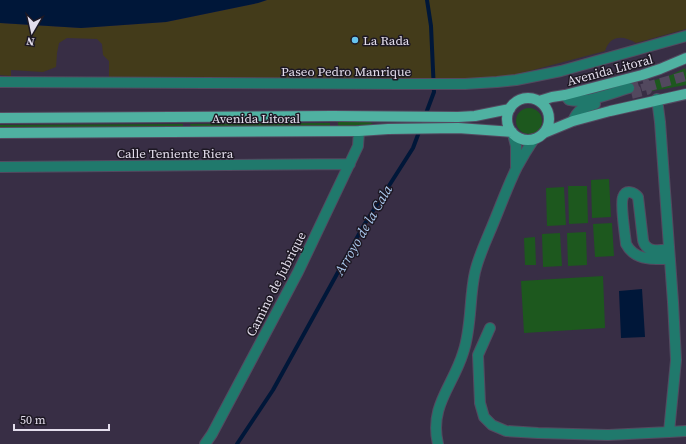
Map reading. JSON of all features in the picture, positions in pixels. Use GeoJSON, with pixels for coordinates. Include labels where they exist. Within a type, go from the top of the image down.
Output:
{"type":"FeatureCollection","features":[{"type":"Feature","properties":{"kind":"main road","name":"Avenida Litoral"},"geometry":{"type":"LineString","coordinates":[[539,101],[660,70],[686,58]]}},
{"type":"Feature","properties":{"kind":"main road"},"geometry":{"type":"LineString","coordinates":[[544,133],[549,122],[549,116],[544,105],[539,101],[526,98],[514,104],[508,115],[509,126],[513,133],[518,137],[529,140],[573,121],[686,94]]}},
{"type":"Feature","properties":{"kind":"main road","name":"Avenida Litoral"},"geometry":{"type":"LineString","coordinates":[[0,118],[333,116],[458,117],[475,116],[510,109]]}},
{"type":"Feature","properties":{"kind":"main road","name":"Avenida Litoral"},"geometry":{"type":"LineString","coordinates":[[0,133],[359,131],[458,128],[513,133]]}},
{"type":"Feature","properties":{"kind":"street","name":"Paseo Pedro Manrique"},"geometry":{"type":"LineString","coordinates":[[0,82],[465,84],[516,80],[561,71],[686,36]]}},
{"type":"Feature","properties":{"kind":"street"},"geometry":{"type":"LineString","coordinates":[[565,95],[569,100],[576,102],[630,91],[585,107],[576,113],[573,121]]}},
{"type":"Feature","properties":{"kind":"street"},"geometry":{"type":"LineString","coordinates":[[657,100],[670,254],[676,360],[669,432]]}},
{"type":"Feature","properties":{"kind":"street","name":"Camino de Jubrique"},"geometry":{"type":"LineString","coordinates":[[205,444],[212,434],[298,272],[358,146],[359,131]]}},
{"type":"Feature","properties":{"kind":"street"},"geometry":{"type":"LineString","coordinates":[[513,133],[516,146],[516,169]]}},
{"type":"Feature","properties":{"kind":"street"},"geometry":{"type":"LineString","coordinates":[[438,444],[435,428],[437,412],[443,396],[459,364],[469,331],[472,286],[477,263],[516,169],[534,139]]}},
{"type":"Feature","properties":{"kind":"street","name":"Calle Teniente Riera"},"geometry":{"type":"LineString","coordinates":[[0,167],[350,164]]}},
{"type":"Feature","properties":{"kind":"street"},"geometry":{"type":"LineString","coordinates":[[632,192],[638,197],[643,240],[646,246],[651,250],[670,254],[644,258],[628,249],[626,244],[622,204],[624,194],[632,192]]}},
{"type":"Feature","properties":{"kind":"street"},"geometry":{"type":"LineString","coordinates":[[490,328],[478,355],[480,403],[484,417],[492,425],[506,431],[538,433],[608,435],[686,431]]}},
{"type":"Feature","properties":{"kind":"green space"},"geometry":{"type":"Polygon","coordinates":[[[685,68],[686,85],[652,91],[649,82],[671,75],[685,68]]]}},
{"type":"Feature","properties":{"kind":"green space"},"geometry":{"type":"Polygon","coordinates":[[[529,108],[538,112],[542,121],[538,130],[529,134],[520,130],[516,121],[520,112],[529,108]]]}},
{"type":"Feature","properties":{"kind":"green space"},"geometry":{"type":"Polygon","coordinates":[[[338,122],[370,122],[373,126],[338,126],[338,122]]]}},
{"type":"Feature","properties":{"kind":"green space"},"geometry":{"type":"Polygon","coordinates":[[[330,123],[330,126],[191,127],[190,124],[330,123]]]}},
{"type":"Feature","properties":{"kind":"green space"},"geometry":{"type":"Polygon","coordinates":[[[183,124],[183,127],[0,128],[0,125],[183,124]]]}},
{"type":"Feature","properties":{"kind":"green space"},"geometry":{"type":"Polygon","coordinates":[[[609,179],[611,217],[592,218],[591,180],[609,179]]]}},
{"type":"Feature","properties":{"kind":"green space"},"geometry":{"type":"Polygon","coordinates":[[[568,186],[587,186],[588,223],[569,224],[568,186]]]}},
{"type":"Feature","properties":{"kind":"green space"},"geometry":{"type":"Polygon","coordinates":[[[564,187],[566,225],[547,226],[546,188],[564,187]]]}},
{"type":"Feature","properties":{"kind":"green space"},"geometry":{"type":"Polygon","coordinates":[[[612,223],[614,256],[595,257],[593,224],[612,223]]]}},
{"type":"Feature","properties":{"kind":"green space"},"geometry":{"type":"Polygon","coordinates":[[[586,232],[587,265],[568,266],[567,233],[586,232]]]}},
{"type":"Feature","properties":{"kind":"green space"},"geometry":{"type":"Polygon","coordinates":[[[560,233],[562,266],[543,267],[542,234],[560,233]]]}},
{"type":"Feature","properties":{"kind":"green space"},"geometry":{"type":"Polygon","coordinates":[[[535,237],[536,265],[525,265],[524,238],[535,237]]]}},
{"type":"Feature","properties":{"kind":"green space"},"geometry":{"type":"Polygon","coordinates":[[[603,276],[605,328],[524,333],[521,281],[603,276]]]}},
{"type":"Feature","properties":{"kind":"sand","name":"La Rada"},"geometry":{"type":"Polygon","coordinates":[[[267,0],[686,0],[686,29],[636,43],[622,38],[614,39],[607,46],[605,51],[509,76],[464,79],[109,78],[109,61],[103,55],[102,44],[97,39],[67,38],[59,43],[56,67],[43,72],[11,70],[11,76],[0,75],[0,23],[81,28],[166,22],[267,0]]]}},
{"type":"Feature","properties":{"kind":"water"},"geometry":{"type":"Polygon","coordinates":[[[0,0],[267,0],[166,22],[81,28],[0,23],[0,0]]]}},
{"type":"Feature","properties":{"kind":"water"},"geometry":{"type":"Polygon","coordinates":[[[642,289],[645,337],[621,338],[619,291],[642,289]]]}},
{"type":"Feature","properties":{"kind":"waterway","name":"Arroyo de la Cala"},"geometry":{"type":"LineString","coordinates":[[237,444],[273,390],[364,225],[413,148],[434,92],[431,26],[427,0]]}},
{"type":"Feature","properties":{"kind":"tunnel"},"geometry":{"type":"LineString","coordinates":[[646,87],[686,76]]}},
{"type":"Feature","properties":{"kind":"tunnel"},"geometry":{"type":"LineString","coordinates":[[629,88],[645,83],[647,90],[631,94]]}},
{"type":"Feature","properties":{"kind":"place","name":"La Rada"},"geometry":{"type":"Point","coordinates":[355,40]}}]}
